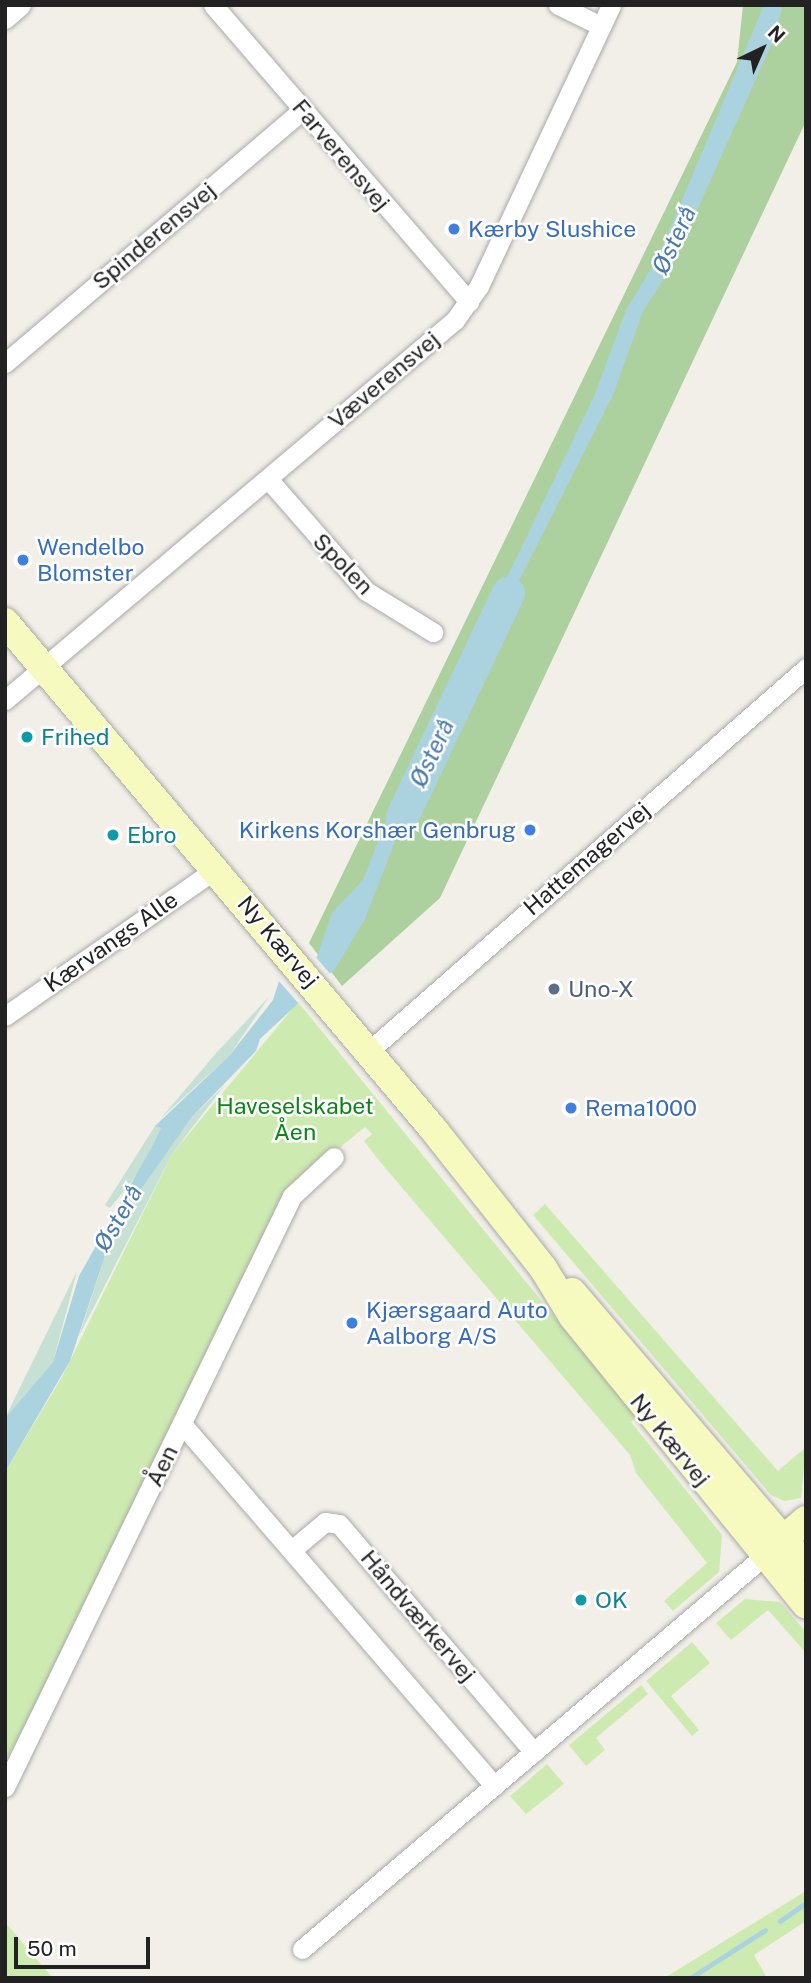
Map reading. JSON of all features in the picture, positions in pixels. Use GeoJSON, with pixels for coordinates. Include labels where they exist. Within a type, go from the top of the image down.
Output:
{"type":"FeatureCollection","features":[{"type":"Feature","properties":{"kind":"street"},"geometry":{"type":"LineString","coordinates":[[5,19],[21,5]]}},
{"type":"Feature","properties":{"kind":"street","name":"Farverensvej"},"geometry":{"type":"LineString","coordinates":[[214,5],[469,302]]}},
{"type":"Feature","properties":{"kind":"street"},"geometry":{"type":"LineString","coordinates":[[558,5],[601,26]]}},
{"type":"Feature","properties":{"kind":"street","name":"Væverensvej"},"geometry":{"type":"LineString","coordinates":[[5,700],[47,671],[469,302],[611,5]]}},
{"type":"Feature","properties":{"kind":"street","name":"Spinderensvej"},"geometry":{"type":"LineString","coordinates":[[5,363],[302,110]]}},
{"type":"Feature","properties":{"kind":"street","name":"Spolen"},"geometry":{"type":"LineString","coordinates":[[268,479],[358,583],[433,632]]}},
{"type":"Feature","properties":{"kind":"street","name":"Ny Kærvej"},"geometry":{"type":"LineString","coordinates":[[5,622],[369,1051],[543,1268],[572,1317],[774,1548],[806,1605]]}},
{"type":"Feature","properties":{"kind":"street","name":"Hattemagervej"},"geometry":{"type":"LineString","coordinates":[[369,1051],[806,668]]}},
{"type":"Feature","properties":{"kind":"street","name":"Kærvangs Alle"},"geometry":{"type":"LineString","coordinates":[[5,1016],[216,869]]}},
{"type":"Feature","properties":{"kind":"street","name":"Åen"},"geometry":{"type":"LineString","coordinates":[[5,1787],[292,1196],[334,1157]]}},
{"type":"Feature","properties":{"kind":"street"},"geometry":{"type":"LineString","coordinates":[[182,1424],[293,1549],[494,1786]]}},
{"type":"Feature","properties":{"kind":"street"},"geometry":{"type":"LineString","coordinates":[[302,1949],[806,1520]]}},
{"type":"Feature","properties":{"kind":"street","name":"Håndværkervej"},"geometry":{"type":"LineString","coordinates":[[293,1549],[325,1522],[339,1524],[534,1752]]}},
{"type":"Feature","properties":{"kind":"street","name":"Ny Kærvej"},"geometry":{"type":"LineString","coordinates":[[774,1548],[806,1566]]}},
{"type":"Feature","properties":{"kind":"green space"},"geometry":{"type":"Polygon","coordinates":[[[743,5],[806,5],[806,121],[440,898],[342,986],[309,943],[737,62],[743,5]]]}},
{"type":"Feature","properties":{"kind":"green space"},"geometry":{"type":"Polygon","coordinates":[[[269,997],[229,1056],[161,1118],[217,1052],[269,997]]]}},
{"type":"Feature","properties":{"kind":"green space","name":"Haveselskabet Åen"},"geometry":{"type":"Polygon","coordinates":[[[298,1002],[636,1417],[631,1422],[722,1535],[719,1572],[673,1611],[664,1601],[707,1563],[636,1473],[630,1455],[381,1163],[364,1141],[372,1134],[365,1127],[310,1172],[5,1763],[5,1472],[62,1377],[172,1154],[298,1002]]]}},
{"type":"Feature","properties":{"kind":"green space"},"geometry":{"type":"Polygon","coordinates":[[[224,1086],[172,1154],[79,1336],[108,1247],[133,1201],[192,1117],[224,1086]]]}},
{"type":"Feature","properties":{"kind":"green space"},"geometry":{"type":"Polygon","coordinates":[[[155,1126],[162,1128],[140,1171],[110,1208],[105,1205],[155,1126]]]}},
{"type":"Feature","properties":{"kind":"green space"},"geometry":{"type":"Polygon","coordinates":[[[545,1204],[778,1471],[806,1447],[801,1498],[784,1501],[771,1495],[533,1215],[545,1204]]]}},
{"type":"Feature","properties":{"kind":"green space"},"geometry":{"type":"Polygon","coordinates":[[[77,1271],[53,1362],[5,1418],[77,1271]]]}},
{"type":"Feature","properties":{"kind":"green space"},"geometry":{"type":"Polygon","coordinates":[[[745,1599],[780,1602],[806,1632],[806,1653],[768,1610],[731,1640],[716,1623],[745,1599]]]}},
{"type":"Feature","properties":{"kind":"green space"},"geometry":{"type":"Polygon","coordinates":[[[692,1642],[710,1663],[671,1696],[699,1730],[692,1736],[646,1681],[692,1642]]]}},
{"type":"Feature","properties":{"kind":"green space"},"geometry":{"type":"Polygon","coordinates":[[[641,1685],[648,1694],[596,1738],[605,1750],[586,1766],[569,1745],[641,1685]]]}},
{"type":"Feature","properties":{"kind":"green space"},"geometry":{"type":"Polygon","coordinates":[[[547,1764],[564,1784],[526,1814],[510,1796],[547,1764]]]}},
{"type":"Feature","properties":{"kind":"green space"},"geometry":{"type":"Polygon","coordinates":[[[806,1891],[806,1921],[754,1955],[767,1978],[664,1978],[806,1891]]]}},
{"type":"Feature","properties":{"kind":"green space"},"geometry":{"type":"Polygon","coordinates":[[[5,1922],[33,1955],[53,1978],[5,1978],[5,1922]]]}},
{"type":"Feature","properties":{"kind":"water"},"geometry":{"type":"Polygon","coordinates":[[[764,5],[783,5],[773,41],[672,266],[643,311],[613,395],[421,774],[365,919],[335,969],[260,1039],[256,1051],[192,1117],[133,1201],[108,1247],[70,1361],[5,1472],[5,1418],[53,1362],[79,1276],[153,1145],[161,1128],[155,1126],[229,1056],[273,1000],[279,981],[317,957],[332,913],[363,880],[401,782],[516,559],[595,394],[626,310],[658,257],[764,5]]]}},
{"type":"Feature","properties":{"kind":"pier"},"geometry":{"type":"Polygon","coordinates":[[[314,955],[332,976],[300,1005],[277,979],[314,955]]]}},
{"type":"Feature","properties":{"kind":"waterway","name":"Østerå"},"geometry":{"type":"LineString","coordinates":[[402,816],[508,593]]}},
{"type":"Feature","properties":{"kind":"waterway"},"geometry":{"type":"LineString","coordinates":[[780,1921],[806,1903]]}},
{"type":"Feature","properties":{"kind":"waterway"},"geometry":{"type":"LineString","coordinates":[[690,1978],[765,1930]]}},
{"type":"Feature","properties":{"kind":"place","name":"Kærby Slushice"},"geometry":{"type":"Point","coordinates":[454,229]}},
{"type":"Feature","properties":{"kind":"place","name":"Wendelbo Blomster"},"geometry":{"type":"Point","coordinates":[23,560]}},
{"type":"Feature","properties":{"kind":"place","name":"Frihed"},"geometry":{"type":"Point","coordinates":[27,737]}},
{"type":"Feature","properties":{"kind":"place","name":"Kirkens Korshær Genbrug"},"geometry":{"type":"Point","coordinates":[530,830]}},
{"type":"Feature","properties":{"kind":"place","name":"Ebro"},"geometry":{"type":"Point","coordinates":[113,835]}},
{"type":"Feature","properties":{"kind":"place","name":"Uno-X"},"geometry":{"type":"Point","coordinates":[554,989]}},
{"type":"Feature","properties":{"kind":"place","name":"Rema1000"},"geometry":{"type":"Point","coordinates":[571,1108]}},
{"type":"Feature","properties":{"kind":"place","name":"Kjærsgaard Auto Aalborg A/S"},"geometry":{"type":"Point","coordinates":[352,1323]}},
{"type":"Feature","properties":{"kind":"place","name":"OK"},"geometry":{"type":"Point","coordinates":[581,1600]}}]}
